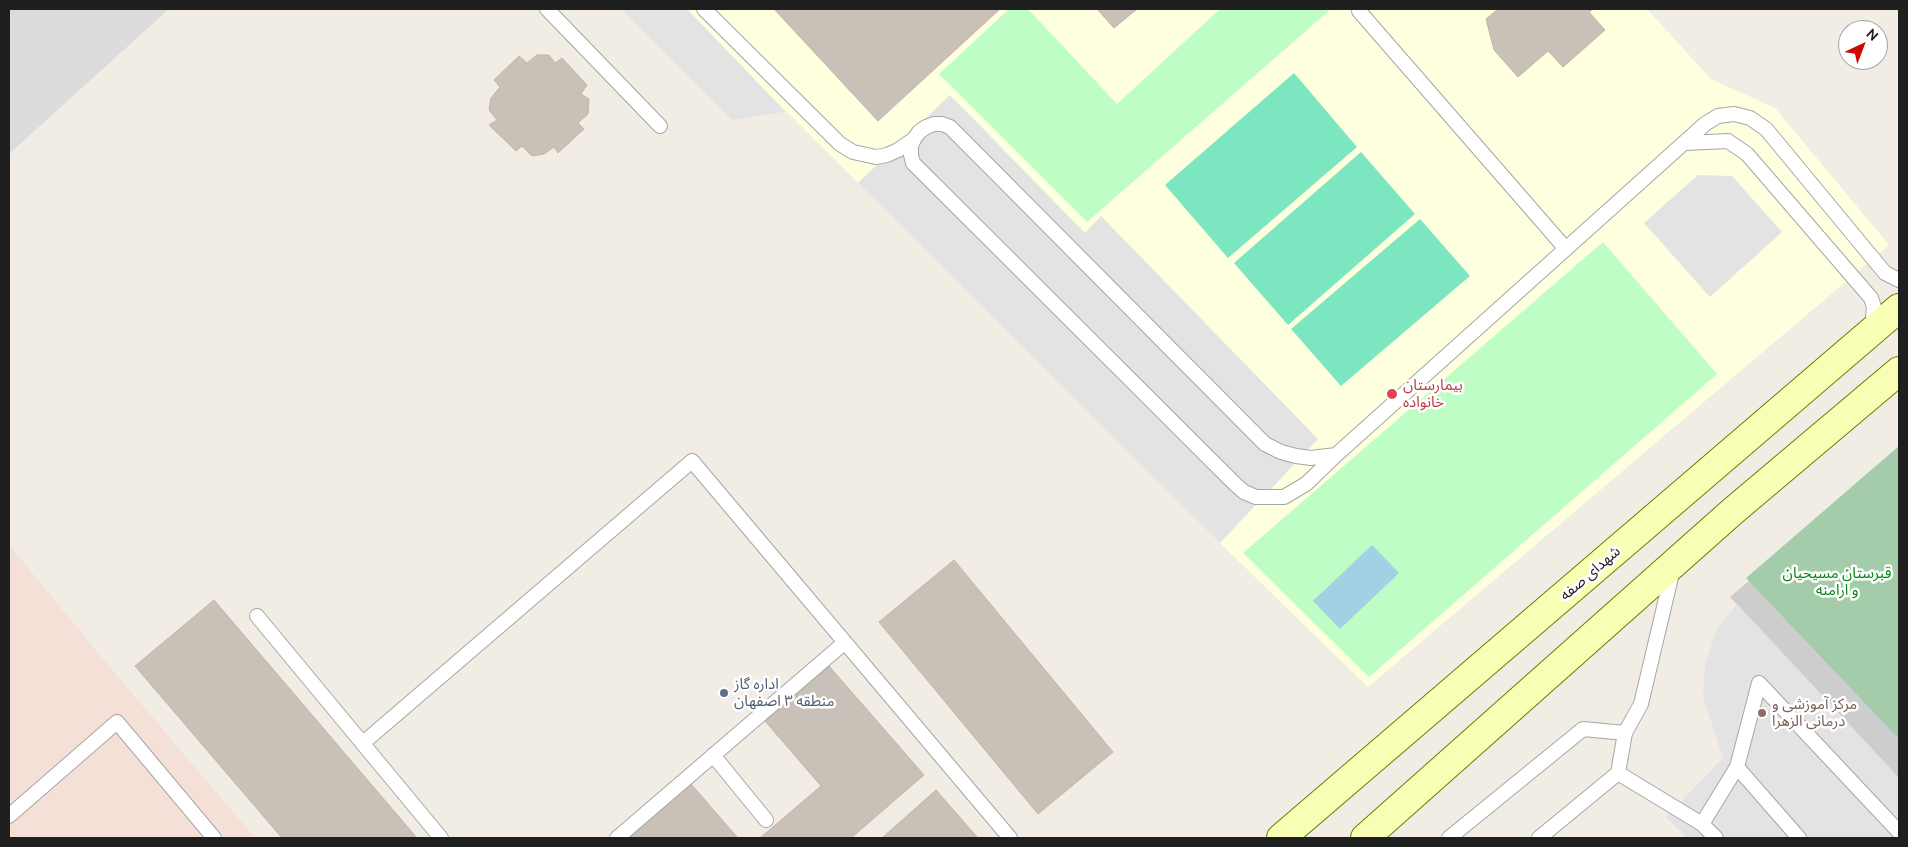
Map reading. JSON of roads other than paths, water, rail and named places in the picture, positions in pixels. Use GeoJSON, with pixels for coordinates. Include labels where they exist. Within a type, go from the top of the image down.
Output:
{"type":"FeatureCollection","features":[{"type":"Feature","properties":{"kind":"main road","name":"شهدای صفه"},"geometry":{"type":"LineString","coordinates":[[1281,838],[1899,308]]}},
{"type":"Feature","properties":{"kind":"main road"},"geometry":{"type":"LineString","coordinates":[[1365,838],[1733,510],[1899,371]]}},
{"type":"Feature","properties":{"kind":"lane"},"geometry":{"type":"LineString","coordinates":[[547,9],[660,126]]}},
{"type":"Feature","properties":{"kind":"lane"},"geometry":{"type":"LineString","coordinates":[[704,9],[840,144],[853,152],[876,157],[887,155],[898,150],[926,127],[942,124],[950,127],[1265,444],[1281,452],[1296,456],[1311,458],[1336,455]]}},
{"type":"Feature","properties":{"kind":"lane"},"geometry":{"type":"LineString","coordinates":[[1359,11],[1566,249]]}},
{"type":"Feature","properties":{"kind":"lane"},"geometry":{"type":"LineString","coordinates":[[914,138],[911,155],[913,163],[1236,485],[1244,492],[1256,496],[1284,498],[1306,484],[1705,124],[1718,116],[1734,114],[1750,118],[1766,129],[1885,273],[1899,280]]}},
{"type":"Feature","properties":{"kind":"lane"},"geometry":{"type":"LineString","coordinates":[[1686,143],[1728,141],[1737,145],[1747,154],[1871,298],[1874,307],[1871,332]]}},
{"type":"Feature","properties":{"kind":"lane"},"geometry":{"type":"LineString","coordinates":[[363,743],[692,461],[1010,838]]}},
{"type":"Feature","properties":{"kind":"lane"},"geometry":{"type":"LineString","coordinates":[[1539,838],[1618,773],[1625,733],[1642,704],[1674,563]]}},
{"type":"Feature","properties":{"kind":"lane"},"geometry":{"type":"LineString","coordinates":[[257,616],[441,838]]}},
{"type":"Feature","properties":{"kind":"lane"},"geometry":{"type":"LineString","coordinates":[[617,838],[844,643]]}},
{"type":"Feature","properties":{"kind":"lane"},"geometry":{"type":"LineString","coordinates":[[1702,824],[1737,767],[1759,683],[1899,832]]}},
{"type":"Feature","properties":{"kind":"lane"},"geometry":{"type":"LineString","coordinates":[[9,816],[117,722],[214,838]]}},
{"type":"Feature","properties":{"kind":"lane"},"geometry":{"type":"LineString","coordinates":[[1449,838],[1583,729],[1625,733]]}},
{"type":"Feature","properties":{"kind":"lane"},"geometry":{"type":"LineString","coordinates":[[713,756],[766,820]]}},
{"type":"Feature","properties":{"kind":"lane"},"geometry":{"type":"LineString","coordinates":[[1737,767],[1799,838]]}},
{"type":"Feature","properties":{"kind":"lane"},"geometry":{"type":"LineString","coordinates":[[1618,773],[1702,824],[1716,838]]}},
{"type":"Feature","properties":{"kind":"water"},"geometry":{"type":"Polygon","coordinates":[[[1372,545],[1399,573],[1340,629],[1313,601],[1372,545]]]}},
{"type":"Feature","properties":{"kind":"place","name":"بیمارستان خانواده"},"geometry":{"type":"Point","coordinates":[1392,394]}},
{"type":"Feature","properties":{"kind":"place","name":"اداره گاز منطقه ۳ اصفهان"},"geometry":{"type":"Point","coordinates":[724,693]}},
{"type":"Feature","properties":{"kind":"place","name":"مرکز آموزشی و درمانی الزهرا"},"geometry":{"type":"Point","coordinates":[1762,713]}},
{"type":"Feature","properties":{"kind":"park label","name":"قبرستان مسیحیان و ارامنه"},"geometry":{"type":"Point","coordinates":[1837,582]}}]}
